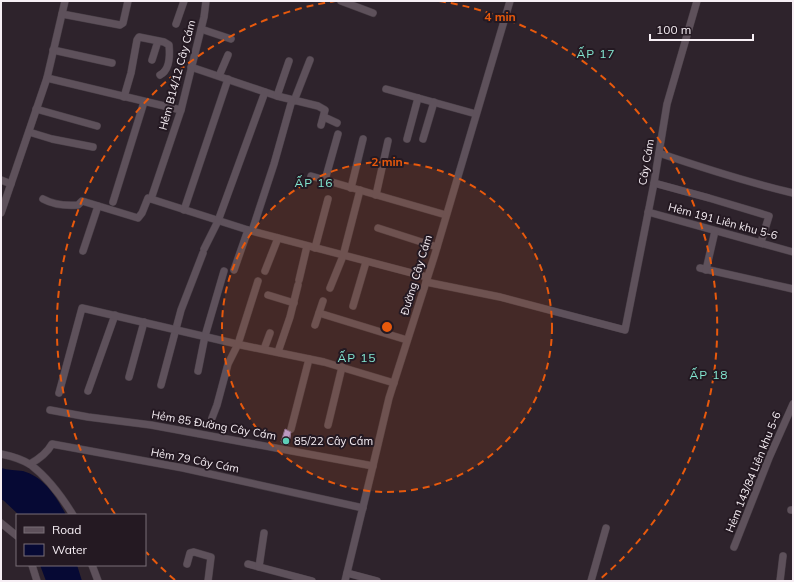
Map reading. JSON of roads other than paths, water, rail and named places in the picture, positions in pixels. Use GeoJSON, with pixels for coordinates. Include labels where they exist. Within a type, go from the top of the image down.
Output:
{"type":"FeatureCollection","features":[{"type":"Feature","properties":{"kind":"street"},"geometry":{"type":"LineString","coordinates":[[1,213],[12,184],[46,78],[65,1]]}},
{"type":"Feature","properties":{"kind":"street"},"geometry":{"type":"LineString","coordinates":[[62,14],[120,26],[123,23],[128,1]]}},
{"type":"Feature","properties":{"kind":"street"},"geometry":{"type":"LineString","coordinates":[[176,24],[184,1]]}},
{"type":"Feature","properties":{"kind":"street","name":"Hẻm B14/12 Cây Cám"},"geometry":{"type":"LineString","coordinates":[[98,206],[138,218],[142,213],[148,198],[151,199],[181,110],[207,1]]}},
{"type":"Feature","properties":{"kind":"street"},"geometry":{"type":"LineString","coordinates":[[341,1],[373,13]]}},
{"type":"Feature","properties":{"kind":"street","name":"Đường Cây Cám"},"geometry":{"type":"LineString","coordinates":[[344,581],[389,398],[427,280],[510,1]]}},
{"type":"Feature","properties":{"kind":"street","name":"Cây Cám"},"geometry":{"type":"LineString","coordinates":[[427,280],[500,297],[625,330],[654,183],[667,104],[698,1]]}},
{"type":"Feature","properties":{"kind":"street"},"geometry":{"type":"LineString","coordinates":[[201,29],[231,39]]}},
{"type":"Feature","properties":{"kind":"street"},"geometry":{"type":"LineString","coordinates":[[124,97],[131,73],[137,40],[139,37],[169,45],[170,52],[166,69],[164,73],[160,75]]}},
{"type":"Feature","properties":{"kind":"street"},"geometry":{"type":"LineString","coordinates":[[152,60],[158,41]]}},
{"type":"Feature","properties":{"kind":"street"},"geometry":{"type":"LineString","coordinates":[[53,50],[112,63]]}},
{"type":"Feature","properties":{"kind":"street"},"geometry":{"type":"LineString","coordinates":[[219,76],[228,55]]}},
{"type":"Feature","properties":{"kind":"street"},"geometry":{"type":"LineString","coordinates":[[234,270],[250,231],[274,164],[293,101],[310,60]]}},
{"type":"Feature","properties":{"kind":"street"},"geometry":{"type":"LineString","coordinates":[[277,96],[289,61]]}},
{"type":"Feature","properties":{"kind":"street"},"geometry":{"type":"LineString","coordinates":[[191,66],[277,96],[318,106],[325,110],[321,125]]}},
{"type":"Feature","properties":{"kind":"street"},"geometry":{"type":"LineString","coordinates":[[46,78],[181,110]]}},
{"type":"Feature","properties":{"kind":"street"},"geometry":{"type":"LineString","coordinates":[[184,210],[228,79]]}},
{"type":"Feature","properties":{"kind":"street"},"geometry":{"type":"LineString","coordinates":[[386,89],[476,114]]}},
{"type":"Feature","properties":{"kind":"street"},"geometry":{"type":"LineString","coordinates":[[161,385],[177,330],[181,310],[204,251],[218,221],[265,92]]}},
{"type":"Feature","properties":{"kind":"street"},"geometry":{"type":"LineString","coordinates":[[407,139],[418,98]]}},
{"type":"Feature","properties":{"kind":"street"},"geometry":{"type":"LineString","coordinates":[[114,202],[144,102]]}},
{"type":"Feature","properties":{"kind":"street"},"geometry":{"type":"LineString","coordinates":[[423,140],[434,102]]}},
{"type":"Feature","properties":{"kind":"street"},"geometry":{"type":"LineString","coordinates":[[36,109],[97,126]]}},
{"type":"Feature","properties":{"kind":"street"},"geometry":{"type":"LineString","coordinates":[[324,117],[337,123]]}},
{"type":"Feature","properties":{"kind":"street"},"geometry":{"type":"LineString","coordinates":[[28,132],[52,139],[93,147]]}},
{"type":"Feature","properties":{"kind":"street"},"geometry":{"type":"LineString","coordinates":[[325,180],[338,134]]}},
{"type":"Feature","properties":{"kind":"street"},"geometry":{"type":"LineString","coordinates":[[351,188],[363,139]]}},
{"type":"Feature","properties":{"kind":"street"},"geometry":{"type":"LineString","coordinates":[[376,195],[388,141]]}},
{"type":"Feature","properties":{"kind":"street"},"geometry":{"type":"LineString","coordinates":[[659,153],[724,175],[793,193]]}},
{"type":"Feature","properties":{"kind":"street"},"geometry":{"type":"LineString","coordinates":[[311,176],[446,215]]}},
{"type":"Feature","properties":{"kind":"street"},"geometry":{"type":"LineString","coordinates":[[1,180],[12,184]]}},
{"type":"Feature","properties":{"kind":"street"},"geometry":{"type":"LineString","coordinates":[[654,183],[769,216],[761,242]]}},
{"type":"Feature","properties":{"kind":"street"},"geometry":{"type":"LineString","coordinates":[[330,288],[343,256],[360,190]]}},
{"type":"Feature","properties":{"kind":"street"},"geometry":{"type":"LineString","coordinates":[[43,199],[52,204],[67,206],[78,205],[82,200],[98,206],[83,251]]}},
{"type":"Feature","properties":{"kind":"street"},"geometry":{"type":"LineString","coordinates":[[151,199],[250,231],[427,280]]}},
{"type":"Feature","properties":{"kind":"street"},"geometry":{"type":"LineString","coordinates":[[278,352],[294,303],[298,282],[328,199]]}},
{"type":"Feature","properties":{"kind":"street","name":"Hẻm 191 Liên khu 5-6"},"geometry":{"type":"LineString","coordinates":[[648,212],[793,252]]}},
{"type":"Feature","properties":{"kind":"street"},"geometry":{"type":"LineString","coordinates":[[378,228],[437,247]]}},
{"type":"Feature","properties":{"kind":"street"},"geometry":{"type":"LineString","coordinates":[[715,231],[703,269],[793,289]]}},
{"type":"Feature","properties":{"kind":"street"},"geometry":{"type":"LineString","coordinates":[[265,271],[278,238]]}},
{"type":"Feature","properties":{"kind":"street"},"geometry":{"type":"LineString","coordinates":[[353,306],[366,262]]}},
{"type":"Feature","properties":{"kind":"street"},"geometry":{"type":"LineString","coordinates":[[198,371],[205,336],[224,271]]}},
{"type":"Feature","properties":{"kind":"street"},"geometry":{"type":"LineString","coordinates":[[212,418],[228,364],[238,344],[258,281]]}},
{"type":"Feature","properties":{"kind":"street"},"geometry":{"type":"LineString","coordinates":[[268,295],[294,303]]}},
{"type":"Feature","properties":{"kind":"street"},"geometry":{"type":"LineString","coordinates":[[315,325],[323,301]]}},
{"type":"Feature","properties":{"kind":"street"},"geometry":{"type":"LineString","coordinates":[[58,393],[82,308],[309,359],[342,367],[394,383]]}},
{"type":"Feature","properties":{"kind":"street"},"geometry":{"type":"LineString","coordinates":[[320,313],[407,340]]}},
{"type":"Feature","properties":{"kind":"street"},"geometry":{"type":"LineString","coordinates":[[88,391],[115,315]]}},
{"type":"Feature","properties":{"kind":"street"},"geometry":{"type":"LineString","coordinates":[[129,377],[144,322]]}},
{"type":"Feature","properties":{"kind":"street"},"geometry":{"type":"LineString","coordinates":[[264,349],[270,333]]}},
{"type":"Feature","properties":{"kind":"street"},"geometry":{"type":"LineString","coordinates":[[291,429],[309,359]]}},
{"type":"Feature","properties":{"kind":"street"},"geometry":{"type":"LineString","coordinates":[[328,425],[342,367]]}},
{"type":"Feature","properties":{"kind":"street","name":"Hẻm 143/84 Liên khu 5-6"},"geometry":{"type":"LineString","coordinates":[[734,547],[769,458],[792,407]]}},
{"type":"Feature","properties":{"kind":"street","name":"Hẻm 85 Đường Cây Cám"},"geometry":{"type":"LineString","coordinates":[[50,410],[81,416],[151,425],[373,466]]}},
{"type":"Feature","properties":{"kind":"street","name":"Hẻm 79 Cây Cám"},"geometry":{"type":"LineString","coordinates":[[30,464],[38,460],[52,444],[183,468],[363,508]]}},
{"type":"Feature","properties":{"kind":"street"},"geometry":{"type":"LineString","coordinates":[[1,454],[30,464],[45,478],[63,499],[72,514]]}},
{"type":"Feature","properties":{"kind":"street"},"geometry":{"type":"LineString","coordinates":[[1,523],[16,535]]}},
{"type":"Feature","properties":{"kind":"street"},"geometry":{"type":"LineString","coordinates":[[591,581],[606,528]]}},
{"type":"Feature","properties":{"kind":"street"},"geometry":{"type":"LineString","coordinates":[[259,567],[264,533]]}},
{"type":"Feature","properties":{"kind":"street"},"geometry":{"type":"LineString","coordinates":[[187,564],[190,553],[194,552],[211,557],[208,581]]}},
{"type":"Feature","properties":{"kind":"street"},"geometry":{"type":"LineString","coordinates":[[780,581],[783,556]]}},
{"type":"Feature","properties":{"kind":"street"},"geometry":{"type":"LineString","coordinates":[[248,564],[308,581]]}},
{"type":"Feature","properties":{"kind":"street"},"geometry":{"type":"LineString","coordinates":[[32,566],[37,581]]}},
{"type":"Feature","properties":{"kind":"street"},"geometry":{"type":"LineString","coordinates":[[92,566],[98,581]]}},
{"type":"Feature","properties":{"kind":"street"},"geometry":{"type":"LineString","coordinates":[[347,573],[377,581]]}},
{"type":"Feature","properties":{"kind":"water"},"geometry":{"type":"Polygon","coordinates":[[[1,468],[23,471],[31,474],[49,488],[65,514],[18,514],[3,500],[1,500],[1,468]]]}},
{"type":"Feature","properties":{"kind":"water"},"geometry":{"type":"Polygon","coordinates":[[[40,566],[77,566],[82,581],[46,581],[40,566]]]}},
{"type":"Feature","properties":{"kind":"place","name":"85/22 Cây Cám"},"geometry":{"type":"Point","coordinates":[286,441]}},
{"type":"Feature","properties":{"kind":"district","name":"ẤP 17"},"geometry":{"type":"Point","coordinates":[596,53]}},
{"type":"Feature","properties":{"kind":"district","name":"ẤP 16"},"geometry":{"type":"Point","coordinates":[314,182]}},
{"type":"Feature","properties":{"kind":"district","name":"ẤP 15"},"geometry":{"type":"Point","coordinates":[357,357]}},
{"type":"Feature","properties":{"kind":"district","name":"ẤP 18"},"geometry":{"type":"Point","coordinates":[709,374]}}]}
